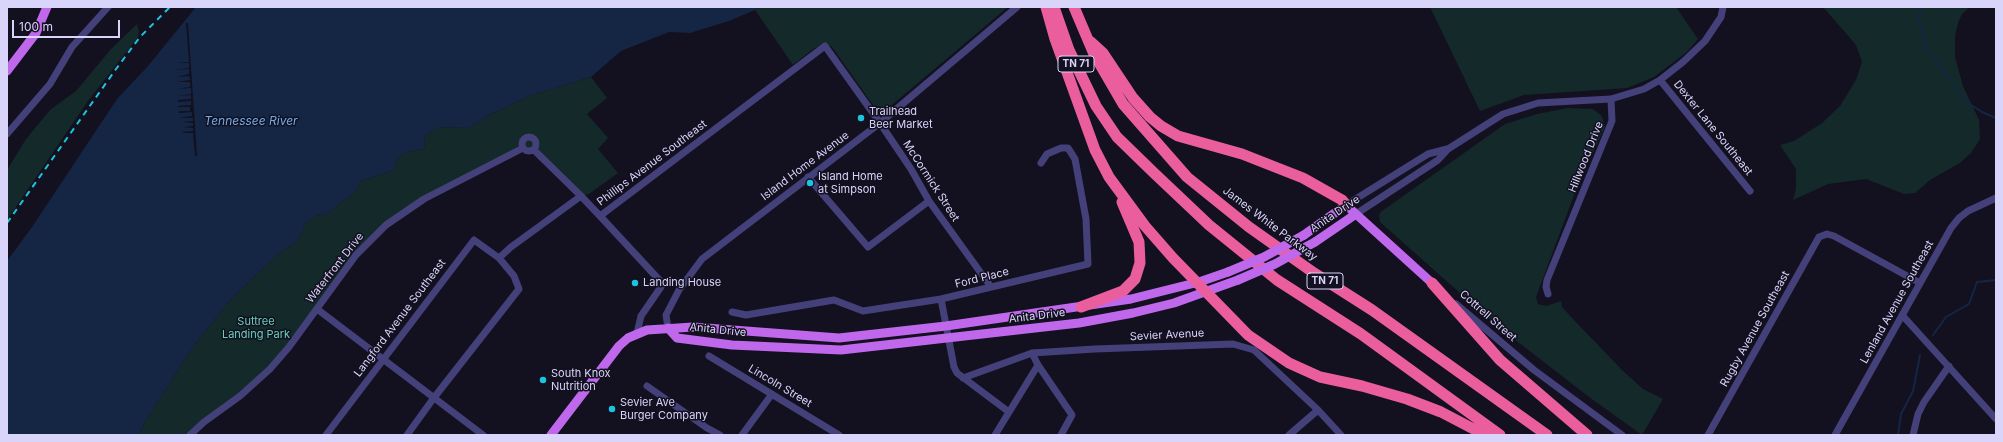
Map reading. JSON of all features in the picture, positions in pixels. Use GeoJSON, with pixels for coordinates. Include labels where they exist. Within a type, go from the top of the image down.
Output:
{"type":"FeatureCollection","features":[{"type":"Feature","properties":{"kind":"highway"},"geometry":{"type":"LineString","coordinates":[[1046,7],[1055,39],[1095,150],[1133,225],[1139,242],[1140,263],[1135,279],[1123,291],[1081,307]]}},
{"type":"Feature","properties":{"kind":"highway","name":"TN 71"},"geometry":{"type":"LineString","coordinates":[[1054,7],[1082,78],[1103,118],[1117,137],[1208,225],[1276,280],[1361,334],[1500,435]]}},
{"type":"Feature","properties":{"kind":"highway","name":"James White Parkway"},"geometry":{"type":"LineString","coordinates":[[1074,7],[1086,38],[1104,72],[1187,177],[1249,227],[1314,273],[1372,310],[1547,435]]}},
{"type":"Feature","properties":{"kind":"highway"},"geometry":{"type":"LineString","coordinates":[[1128,101],[1178,136],[1242,154],[1303,178],[1342,200],[1346,206]]}},
{"type":"Feature","properties":{"kind":"highway"},"geometry":{"type":"LineString","coordinates":[[1109,177],[1145,226],[1173,258],[1199,282],[1248,334],[1289,363],[1320,377],[1362,386],[1406,399],[1441,412],[1485,435]]}},
{"type":"Feature","properties":{"kind":"highway"},"geometry":{"type":"LineString","coordinates":[[1432,283],[1500,360],[1587,435]]}},
{"type":"Feature","properties":{"kind":"main road"},"geometry":{"type":"LineString","coordinates":[[7,71],[36,33],[47,7]]}},
{"type":"Feature","properties":{"kind":"main road","name":"Cottrell Street"},"geometry":{"type":"LineString","coordinates":[[1346,206],[1432,283]]}},
{"type":"Feature","properties":{"kind":"main road","name":"Anita Drive"},"geometry":{"type":"LineString","coordinates":[[668,328],[693,327],[839,338],[946,326],[1131,299],[1199,282],[1264,257],[1304,235],[1346,206]]}},
{"type":"Feature","properties":{"kind":"main road","name":"Anita Drive"},"geometry":{"type":"LineString","coordinates":[[668,328],[677,338],[732,345],[841,350],[1079,323],[1133,313],[1208,292],[1275,264],[1315,242],[1356,214]]}},
{"type":"Feature","properties":{"kind":"main road"},"geometry":{"type":"LineString","coordinates":[[551,435],[619,346],[637,332],[668,328]]}},
{"type":"Feature","properties":{"kind":"street"},"geometry":{"type":"LineString","coordinates":[[7,134],[50,84],[72,47],[108,7]]}},
{"type":"Feature","properties":{"kind":"street","name":"Island Home Avenue"},"geometry":{"type":"LineString","coordinates":[[668,328],[666,315],[679,290],[702,259],[880,123],[1017,7]]}},
{"type":"Feature","properties":{"kind":"street"},"geometry":{"type":"LineString","coordinates":[[1611,99],[1644,89],[1660,80],[1683,62],[1705,41],[1721,17],[1723,7]]}},
{"type":"Feature","properties":{"kind":"street","name":"McCormick Street"},"geometry":{"type":"LineString","coordinates":[[825,46],[911,169],[928,201],[991,287]]}},
{"type":"Feature","properties":{"kind":"street","name":"Phillips Avenue Southeast"},"geometry":{"type":"LineString","coordinates":[[499,258],[511,247],[581,196],[600,216],[825,46]]}},
{"type":"Feature","properties":{"kind":"street","name":"Dexter Lane Southeast"},"geometry":{"type":"LineString","coordinates":[[1660,80],[1750,191]]}},
{"type":"Feature","properties":{"kind":"street","name":"Anita Drive"},"geometry":{"type":"LineString","coordinates":[[1356,214],[1438,160],[1448,149],[1497,117],[1521,107],[1557,101],[1611,99]]}},
{"type":"Feature","properties":{"kind":"street","name":"Hillwood Drive"},"geometry":{"type":"LineString","coordinates":[[1548,294],[1546,287],[1548,280],[1612,121],[1611,99]]}},
{"type":"Feature","properties":{"kind":"street","name":"Waterfront Drive"},"geometry":{"type":"LineString","coordinates":[[190,435],[270,369],[289,347],[361,250],[397,216],[433,194],[523,148],[523,140],[526,137],[535,139],[537,143],[534,150],[581,196]]}},
{"type":"Feature","properties":{"kind":"street"},"geometry":{"type":"LineString","coordinates":[[523,148],[527,151],[534,150]]}},
{"type":"Feature","properties":{"kind":"street","name":"Ford Place"},"geometry":{"type":"LineString","coordinates":[[732,312],[746,315],[834,300],[863,311],[941,299],[1088,264],[1086,218],[1076,158],[1068,148],[1061,148],[1047,154],[1041,163]]}},
{"type":"Feature","properties":{"kind":"street","name":"Anita Drive"},"geometry":{"type":"LineString","coordinates":[[1346,206],[1428,154],[1448,149]]}},
{"type":"Feature","properties":{"kind":"street"},"geometry":{"type":"LineString","coordinates":[[808,177],[868,247],[928,201]]}},
{"type":"Feature","properties":{"kind":"street","name":"Lenland Avenue Southeast"},"geometry":{"type":"LineString","coordinates":[[1835,435],[1950,228],[1959,218],[1978,206],[1996,198]]}},
{"type":"Feature","properties":{"kind":"street"},"geometry":{"type":"LineString","coordinates":[[600,216],[664,284],[641,316],[637,332]]}},
{"type":"Feature","properties":{"kind":"street","name":"Rugby Avenue Southeast"},"geometry":{"type":"LineString","coordinates":[[1708,435],[1819,237],[1823,235],[1834,236],[1920,283]]}},
{"type":"Feature","properties":{"kind":"street","name":"Langford Avenue Southeast"},"geometry":{"type":"LineString","coordinates":[[326,435],[474,240],[499,258]]}},
{"type":"Feature","properties":{"kind":"street"},"geometry":{"type":"LineString","coordinates":[[406,435],[519,289],[514,276],[499,258]]}},
{"type":"Feature","properties":{"kind":"street","name":"Cottrell Street"},"geometry":{"type":"LineString","coordinates":[[1432,283],[1534,370],[1622,435]]}},
{"type":"Feature","properties":{"kind":"street"},"geometry":{"type":"LineString","coordinates":[[941,299],[954,367],[963,378],[1009,412]]}},
{"type":"Feature","properties":{"kind":"street"},"geometry":{"type":"LineString","coordinates":[[317,309],[433,399],[483,435]]}},
{"type":"Feature","properties":{"kind":"street"},"geometry":{"type":"LineString","coordinates":[[1902,315],[1996,419]]}},
{"type":"Feature","properties":{"kind":"street","name":"Sevier Avenue"},"geometry":{"type":"LineString","coordinates":[[963,378],[1032,353],[1102,348],[1233,344],[1254,350],[1318,410],[1340,435]]}},
{"type":"Feature","properties":{"kind":"street"},"geometry":{"type":"LineString","coordinates":[[1032,353],[1038,366],[1072,416],[1061,435]]}},
{"type":"Feature","properties":{"kind":"street","name":"Lincoln Street"},"geometry":{"type":"LineString","coordinates":[[709,356],[838,435]]}},
{"type":"Feature","properties":{"kind":"street"},"geometry":{"type":"LineString","coordinates":[[995,435],[1038,366]]}},
{"type":"Feature","properties":{"kind":"street"},"geometry":{"type":"LineString","coordinates":[[1914,435],[1918,414],[1924,402],[1949,366]]}},
{"type":"Feature","properties":{"kind":"street"},"geometry":{"type":"LineString","coordinates":[[647,386],[707,428],[720,435]]}},
{"type":"Feature","properties":{"kind":"street"},"geometry":{"type":"LineString","coordinates":[[742,435],[772,394]]}},
{"type":"Feature","properties":{"kind":"street"},"geometry":{"type":"LineString","coordinates":[[1289,435],[1318,410]]}},
{"type":"Feature","properties":{"kind":"street"},"geometry":{"type":"LineString","coordinates":[[702,435],[707,428]]}},
{"type":"Feature","properties":{"kind":"green space"},"geometry":{"type":"Polygon","coordinates":[[[762,7],[1008,7],[880,115],[832,47],[826,43],[813,49],[793,65],[755,10],[762,7]]]}},
{"type":"Feature","properties":{"kind":"green space"},"geometry":{"type":"Polygon","coordinates":[[[1430,7],[1676,7],[1698,39],[1687,52],[1654,77],[1627,88],[1524,95],[1480,111],[1430,7]]]}},
{"type":"Feature","properties":{"kind":"green space"},"geometry":{"type":"Polygon","coordinates":[[[1823,7],[1970,7],[1962,14],[1958,23],[1955,36],[1955,57],[1963,86],[1979,120],[1980,139],[1971,153],[1960,163],[1930,180],[1915,193],[1904,194],[1866,179],[1828,184],[1793,200],[1796,188],[1796,169],[1780,145],[1794,141],[1822,123],[1840,106],[1856,80],[1862,62],[1856,45],[1823,7]]]}},
{"type":"Feature","properties":{"kind":"green space"},"geometry":{"type":"Polygon","coordinates":[[[137,24],[139,31],[138,37],[88,101],[7,220],[7,170],[26,139],[50,110],[76,91],[111,49],[137,24]]]}},
{"type":"Feature","properties":{"kind":"green space","name":"Suttree Landing Park"},"geometry":{"type":"Polygon","coordinates":[[[591,77],[607,98],[587,114],[608,138],[598,149],[618,173],[589,194],[581,196],[532,151],[525,150],[424,199],[366,244],[280,358],[190,435],[139,435],[144,423],[193,347],[231,299],[279,253],[295,243],[302,232],[305,223],[316,216],[326,214],[354,193],[361,181],[395,170],[396,160],[406,152],[424,149],[425,135],[439,127],[468,128],[491,114],[532,95],[591,77]]]}},
{"type":"Feature","properties":{"kind":"green space"},"geometry":{"type":"Polygon","coordinates":[[[1568,108],[1593,109],[1602,116],[1605,127],[1579,182],[1536,297],[1538,304],[1546,306],[1561,301],[1562,307],[1623,371],[1643,389],[1663,399],[1642,435],[1589,397],[1496,325],[1380,222],[1379,214],[1382,211],[1505,124],[1537,114],[1568,108]]]}},
{"type":"Feature","properties":{"kind":"water","name":"Tennessee River"},"geometry":{"type":"Polygon","coordinates":[[[196,7],[762,7],[729,21],[690,33],[669,32],[621,51],[591,77],[532,95],[491,114],[468,128],[439,127],[425,135],[424,149],[406,152],[396,160],[395,170],[361,181],[354,193],[326,214],[316,216],[305,223],[302,232],[295,243],[279,253],[231,299],[193,347],[144,423],[139,435],[7,435],[7,261],[32,227],[117,99],[148,66],[196,7]]]}},
{"type":"Feature","properties":{"kind":"pier"},"geometry":{"type":"Polygon","coordinates":[[[186,23],[188,23],[197,156],[195,156],[193,133],[183,133],[193,131],[193,128],[183,127],[193,126],[193,123],[182,122],[193,121],[193,118],[179,118],[192,116],[192,112],[179,113],[179,111],[190,111],[190,107],[178,107],[191,105],[191,101],[178,102],[178,100],[191,99],[191,95],[177,96],[191,94],[191,88],[176,89],[190,87],[190,82],[176,82],[190,80],[189,76],[176,77],[189,74],[189,69],[175,70],[189,68],[189,63],[176,63],[189,62],[186,23]]]}},
{"type":"Feature","properties":{"kind":"waterway"},"geometry":{"type":"LineString","coordinates":[[1921,7],[1919,20],[1926,48],[1968,103],[1982,112],[1996,118]]}},
{"type":"Feature","properties":{"kind":"waterway"},"geometry":{"type":"LineString","coordinates":[[1933,335],[1946,317],[1969,304],[1977,282],[1996,280]]}},
{"type":"Feature","properties":{"kind":"waterway"},"geometry":{"type":"LineString","coordinates":[[1898,435],[1901,414],[1913,391],[1920,355]]}},
{"type":"Feature","properties":{"kind":"railway"},"geometry":{"type":"LineString","coordinates":[[7,223],[140,37],[170,7]]}},
{"type":"Feature","properties":{"kind":"place","name":"Trailhead Beer Market"},"geometry":{"type":"Point","coordinates":[861,118]}},
{"type":"Feature","properties":{"kind":"place","name":"Island Home at Simpson"},"geometry":{"type":"Point","coordinates":[810,183]}},
{"type":"Feature","properties":{"kind":"place","name":"Landing House"},"geometry":{"type":"Point","coordinates":[635,283]}},
{"type":"Feature","properties":{"kind":"place","name":"South Knox Nutrition"},"geometry":{"type":"Point","coordinates":[543,380]}},
{"type":"Feature","properties":{"kind":"place","name":"Sevier Ave Burger Company"},"geometry":{"type":"Point","coordinates":[612,409]}}]}
